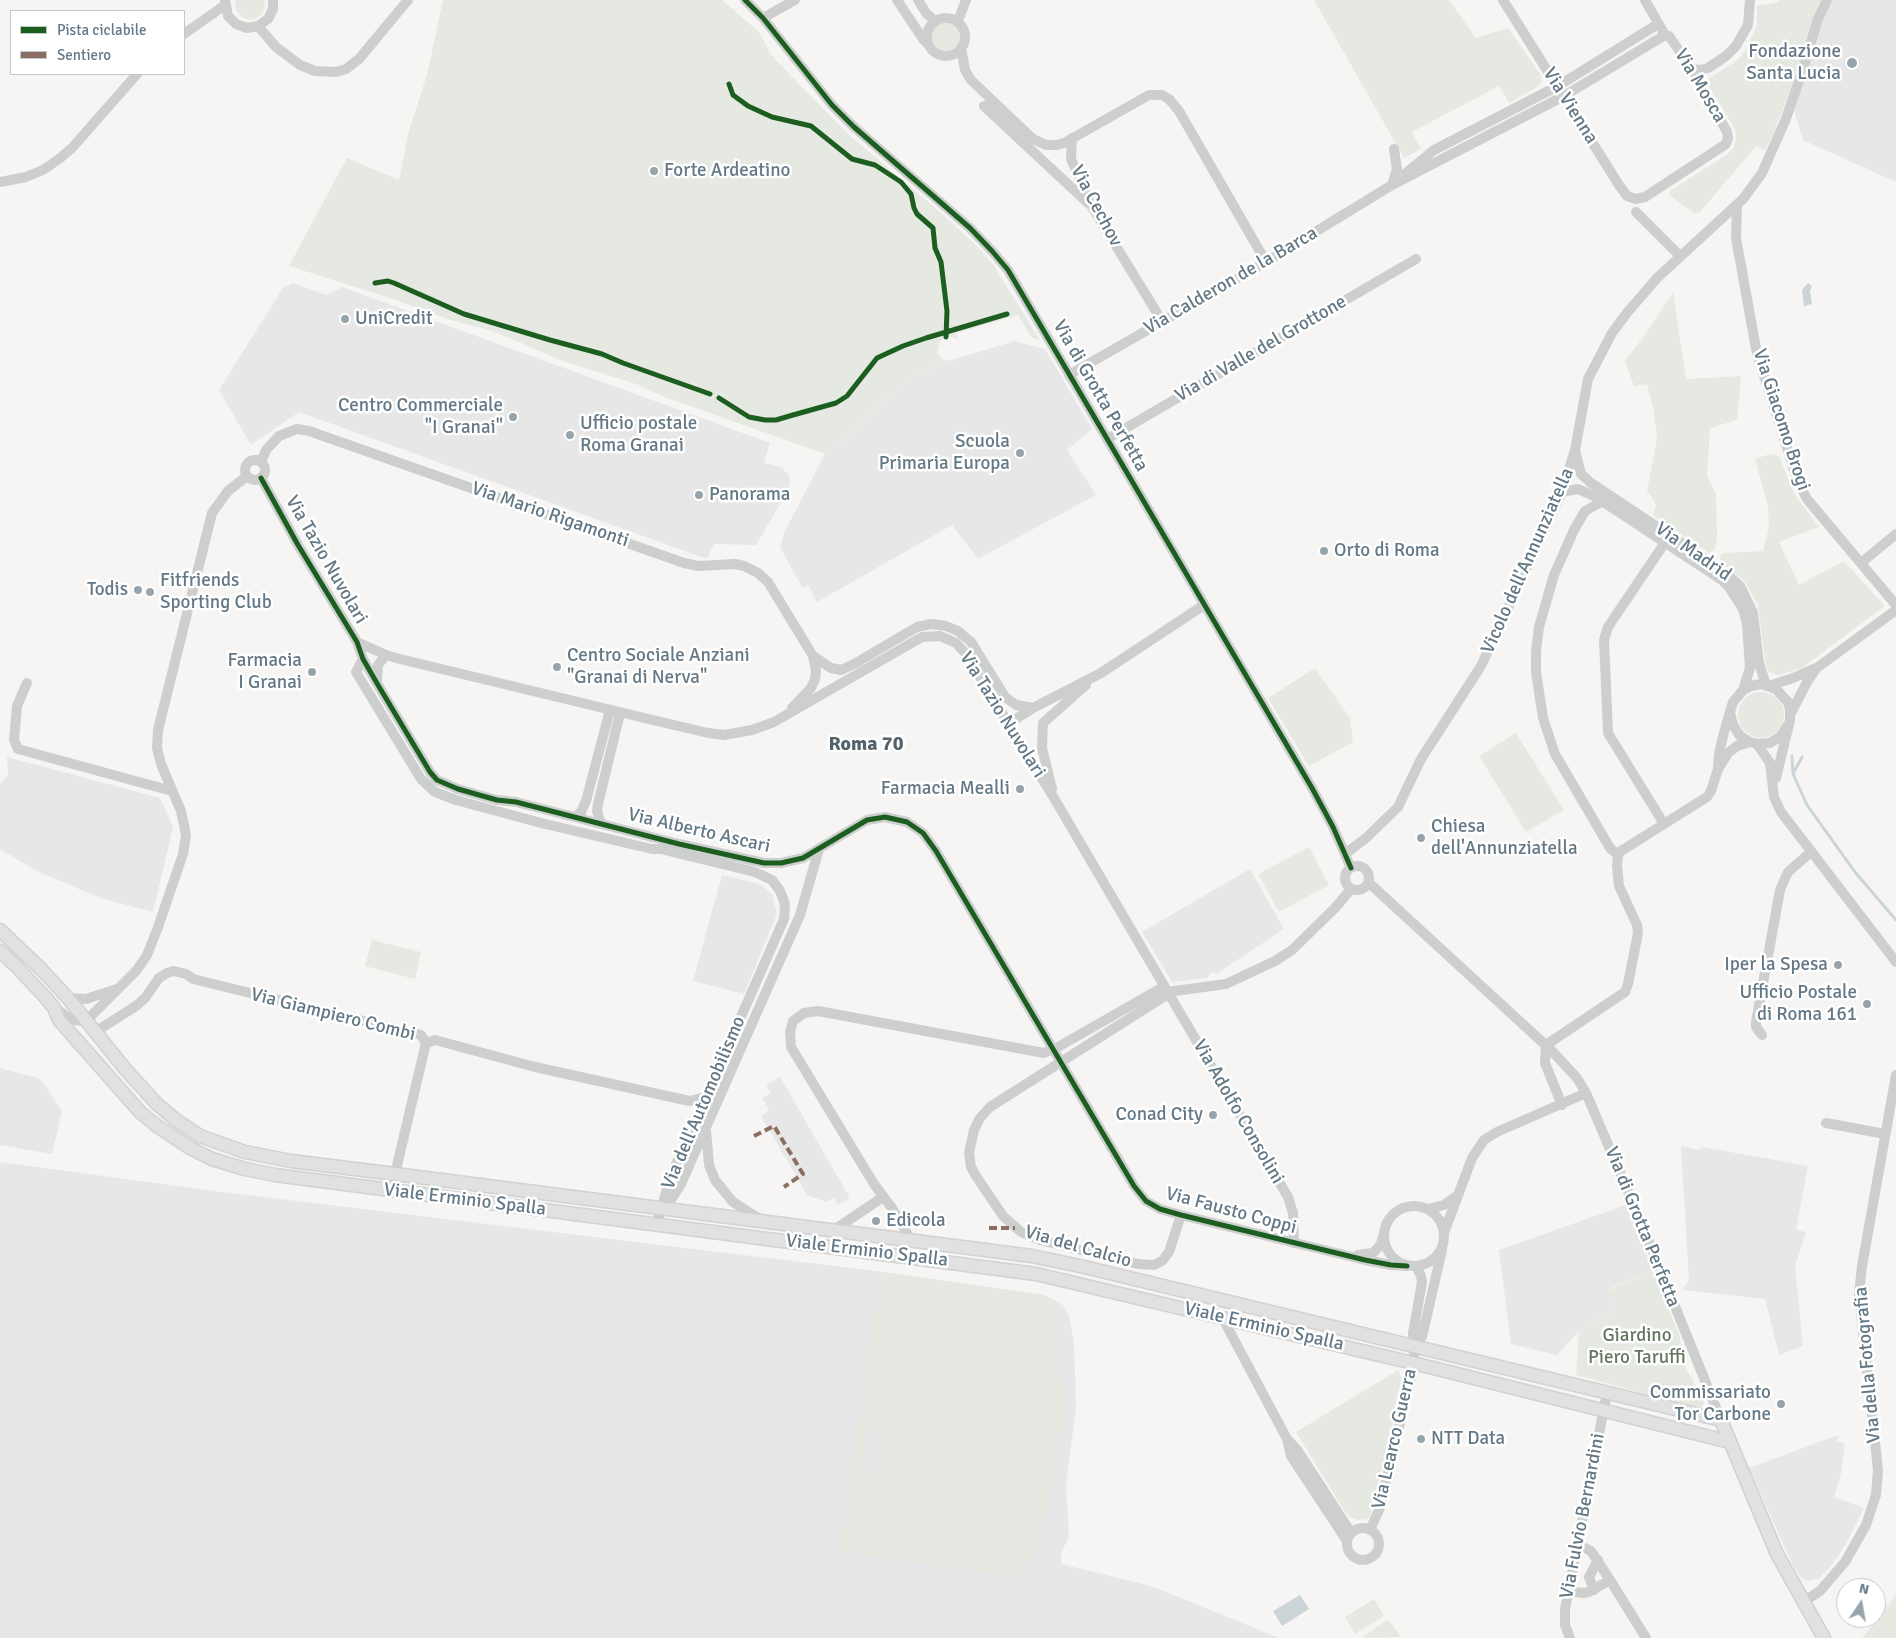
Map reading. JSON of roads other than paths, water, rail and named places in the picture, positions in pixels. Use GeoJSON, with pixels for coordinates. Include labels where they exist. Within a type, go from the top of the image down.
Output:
{"type":"FeatureCollection","features":[{"type":"Feature","properties":{"kind":"main road","name":"Viale Erminio Spalla"},"geometry":{"type":"LineString","coordinates":[[0,930],[68,998],[137,1083],[157,1104],[176,1120],[210,1140],[255,1155],[1049,1259],[1721,1420]]}},
{"type":"Feature","properties":{"kind":"main road","name":"Viale Erminio Spalla"},"geometry":{"type":"LineString","coordinates":[[0,951],[31,981],[54,1008],[59,1020],[92,1056],[133,1106],[157,1126],[190,1148],[228,1164],[267,1174],[399,1192],[1014,1270],[1413,1362],[1730,1442]]}},
{"type":"Feature","properties":{"kind":"main road","name":"Via di Grotta Perfetta"},"geometry":{"type":"LineString","coordinates":[[1721,1420],[1766,1529],[1802,1600],[1824,1638]]}},
{"type":"Feature","properties":{"kind":"street"},"geometry":{"type":"LineString","coordinates":[[185,33],[225,2],[228,16],[236,24],[247,28],[258,26],[268,20],[273,0]]}},
{"type":"Feature","properties":{"kind":"street"},"geometry":{"type":"LineString","coordinates":[[258,26],[276,47],[300,65],[315,71],[336,72],[346,69],[359,59],[408,0]]}},
{"type":"Feature","properties":{"kind":"street","name":"Via di Grotta Perfetta"},"geometry":{"type":"LineString","coordinates":[[745,0],[763,18],[832,105],[854,127],[957,216],[992,250],[1015,281],[1312,788],[1350,868]]}},
{"type":"Feature","properties":{"kind":"street"},"geometry":{"type":"LineString","coordinates":[[763,18],[795,0]]}},
{"type":"Feature","properties":{"kind":"street"},"geometry":{"type":"LineString","coordinates":[[898,0],[922,39],[932,50],[942,55],[953,55],[961,48]]}},
{"type":"Feature","properties":{"kind":"street"},"geometry":{"type":"LineString","coordinates":[[918,0],[926,13],[935,21]]}},
{"type":"Feature","properties":{"kind":"street"},"geometry":{"type":"LineString","coordinates":[[958,21],[966,0]]}},
{"type":"Feature","properties":{"kind":"street","name":"Via Vienna"},"geometry":{"type":"LineString","coordinates":[[1503,0],[1627,196],[1636,199],[1645,197]]}},
{"type":"Feature","properties":{"kind":"street","name":"Via Mosca"},"geometry":{"type":"LineString","coordinates":[[1645,197],[1726,144],[1728,138],[1727,132],[1692,69],[1669,36],[1665,34],[1658,24],[1646,0]]}},
{"type":"Feature","properties":{"kind":"street"},"geometry":{"type":"LineString","coordinates":[[1692,69],[1708,68],[1726,56],[1736,46],[1748,24],[1750,0]]}},
{"type":"Feature","properties":{"kind":"street","name":"Vicolo dell'Annunziatella"},"geometry":{"type":"LineString","coordinates":[[1345,854],[1386,820],[1403,799],[1421,759],[1481,666],[1562,492],[1575,450],[1586,387],[1598,357],[1626,314],[1657,278],[1737,205],[1762,173],[1772,153],[1799,83],[1818,19],[1827,0]]}},
{"type":"Feature","properties":{"kind":"street"},"geometry":{"type":"LineString","coordinates":[[929,45],[929,29],[935,21],[947,18],[958,21],[962,26],[965,37],[961,48],[963,65],[967,75],[1002,117],[1092,207]]}},
{"type":"Feature","properties":{"kind":"street","name":"Via Calderon de la Barca"},"geometry":{"type":"LineString","coordinates":[[1392,185],[1434,150],[1558,86],[1658,24]]}},
{"type":"Feature","properties":{"kind":"street","name":"Via Calderon de la Barca"},"geometry":{"type":"LineString","coordinates":[[1069,374],[1266,262],[1392,185],[1564,96],[1665,34]]}},
{"type":"Feature","properties":{"kind":"street"},"geometry":{"type":"LineString","coordinates":[[0,182],[26,177],[43,170],[59,159],[72,148],[136,75]]}},
{"type":"Feature","properties":{"kind":"street","name":"Via Cechov"},"geometry":{"type":"LineString","coordinates":[[1162,322],[1092,207],[1071,159],[1072,138],[1143,98],[1153,94],[1166,97],[1179,111],[1266,262]]}},
{"type":"Feature","properties":{"kind":"street"},"geometry":{"type":"LineString","coordinates":[[984,106],[1039,143],[1057,145],[1072,138]]}},
{"type":"Feature","properties":{"kind":"street"},"geometry":{"type":"LineString","coordinates":[[1392,185],[1397,169],[1394,149]]}},
{"type":"Feature","properties":{"kind":"street","name":"Via Giacomo Brogi"},"geometry":{"type":"LineString","coordinates":[[1737,205],[1736,238],[1757,354],[1796,475],[1807,499],[1896,605]]}},
{"type":"Feature","properties":{"kind":"street"},"geometry":{"type":"LineString","coordinates":[[1636,212],[1680,256]]}},
{"type":"Feature","properties":{"kind":"street","name":"Via di Valle del Grottone"},"geometry":{"type":"LineString","coordinates":[[1107,439],[1416,259]]}},
{"type":"Feature","properties":{"kind":"street","name":"Via Mario Rigamonti"},"geometry":{"type":"LineString","coordinates":[[261,462],[264,453],[279,436],[297,429],[309,430],[684,563],[698,566],[735,564],[744,566],[758,573],[768,582],[813,656]]}},
{"type":"Feature","properties":{"kind":"street","name":"Via Madrid"},"geometry":{"type":"LineString","coordinates":[[1575,450],[1579,468],[1586,479],[1730,587],[1738,599],[1746,618],[1750,656],[1749,676],[1743,690]]}},
{"type":"Feature","properties":{"kind":"street"},"geometry":{"type":"LineString","coordinates":[[254,460],[261,462],[265,472],[261,478],[254,480],[247,476],[245,469],[248,462],[254,460]]}},
{"type":"Feature","properties":{"kind":"street"},"geometry":{"type":"LineString","coordinates":[[54,1008],[67,1018],[76,1021],[86,1021],[137,970],[147,955],[186,841],[186,826],[163,771],[157,748],[157,735],[212,513],[228,491],[247,476]]}},
{"type":"Feature","properties":{"kind":"street","name":"Via Tazio Nuvolari"},"geometry":{"type":"LineString","coordinates":[[261,478],[298,546],[357,642],[363,659],[378,685]]}},
{"type":"Feature","properties":{"kind":"street","name":"Via Madrid"},"geometry":{"type":"LineString","coordinates":[[1562,492],[1572,489],[1584,490],[1645,524]]}},
{"type":"Feature","properties":{"kind":"street"},"geometry":{"type":"LineString","coordinates":[[1603,501],[1585,511],[1574,530],[1554,575],[1539,627],[1536,672],[1543,718],[1555,754],[1610,848],[1618,855]]}},
{"type":"Feature","properties":{"kind":"street"},"geometry":{"type":"LineString","coordinates":[[1861,564],[1896,534]]}},
{"type":"Feature","properties":{"kind":"street"},"geometry":{"type":"LineString","coordinates":[[1664,824],[1608,733],[1604,640],[1608,627],[1667,539]]}},
{"type":"Feature","properties":{"kind":"street","name":"Via Madrid"},"geometry":{"type":"LineString","coordinates":[[1667,539],[1727,574],[1743,591],[1753,613],[1760,669],[1767,685]]}},
{"type":"Feature","properties":{"kind":"street"},"geometry":{"type":"LineString","coordinates":[[1008,724],[1033,708],[1101,673],[1204,605]]}},
{"type":"Feature","properties":{"kind":"street"},"geometry":{"type":"LineString","coordinates":[[1718,769],[1723,736],[1733,702],[1743,690],[1756,685],[1767,685],[1793,678],[1822,664],[1896,610]]}},
{"type":"Feature","properties":{"kind":"street","name":"Via Tazio Nuvolari"},"geometry":{"type":"LineString","coordinates":[[357,642],[386,655],[615,711],[724,735],[738,734],[763,727],[787,715],[917,627],[931,624],[946,626],[958,631],[971,642],[1006,697],[1016,705],[1033,708]]}},
{"type":"Feature","properties":{"kind":"street","name":"Via Tazio Nuvolari"},"geometry":{"type":"LineString","coordinates":[[813,656],[838,670],[859,667],[928,636],[940,636],[953,641],[961,648],[1054,798],[1166,991]]}},
{"type":"Feature","properties":{"kind":"street"},"geometry":{"type":"LineString","coordinates":[[378,685],[378,665],[386,655]]}},
{"type":"Feature","properties":{"kind":"street","name":"Via Tazio Nuvolari"},"geometry":{"type":"LineString","coordinates":[[787,715],[813,684],[816,670],[813,656]]}},
{"type":"Feature","properties":{"kind":"street","name":"Via Alberto Ascari"},"geometry":{"type":"LineString","coordinates":[[363,659],[356,672],[423,782],[435,792],[512,815],[652,849],[678,848],[774,864],[800,859],[861,823],[880,817],[903,820],[919,829],[936,851],[992,942],[1053,1050]]}},
{"type":"Feature","properties":{"kind":"street"},"geometry":{"type":"LineString","coordinates":[[1618,855],[1709,794],[1718,769],[1732,749],[1753,743],[1770,742],[1781,736],[1806,682],[1822,664]]}},
{"type":"Feature","properties":{"kind":"street","name":"Via Tazio Nuvolari"},"geometry":{"type":"LineString","coordinates":[[1054,798],[1042,748],[1043,723],[1101,673]]}},
{"type":"Feature","properties":{"kind":"street"},"geometry":{"type":"LineString","coordinates":[[27,683],[16,706],[14,740],[18,749],[172,791]]}},
{"type":"Feature","properties":{"kind":"street"},"geometry":{"type":"LineString","coordinates":[[984,684],[1006,697]]}},
{"type":"Feature","properties":{"kind":"street","name":"Via Alberto Ascari"},"geometry":{"type":"LineString","coordinates":[[378,685],[433,776],[440,782],[497,800],[516,802],[601,824],[767,877],[775,883],[780,891],[785,904],[785,913]]}},
{"type":"Feature","properties":{"kind":"street"},"geometry":{"type":"LineString","coordinates":[[1767,685],[1783,695],[1789,706],[1789,720],[1774,789]]}},
{"type":"Feature","properties":{"kind":"street"},"geometry":{"type":"LineString","coordinates":[[575,817],[581,812],[586,801],[615,711]]}},
{"type":"Feature","properties":{"kind":"street"},"geometry":{"type":"LineString","coordinates":[[601,824],[597,811],[615,711]]}},
{"type":"Feature","properties":{"kind":"street"},"geometry":{"type":"LineString","coordinates":[[1730,712],[1736,731],[1753,743],[1770,763],[1776,803],[1781,812],[1896,962]]}},
{"type":"Feature","properties":{"kind":"street"},"geometry":{"type":"LineString","coordinates":[[407,756],[417,750]]}},
{"type":"Feature","properties":{"kind":"street"},"geometry":{"type":"LineString","coordinates":[[512,815],[516,802]]}},
{"type":"Feature","properties":{"kind":"street","name":"Via dell'Automobilismo"},"geometry":{"type":"LineString","coordinates":[[662,1208],[672,1198],[681,1184],[784,951],[803,907],[819,849]]}},
{"type":"Feature","properties":{"kind":"street"},"geometry":{"type":"LineString","coordinates":[[1762,1035],[1756,1027],[1756,1022],[1780,890],[1788,872],[1811,852]]}},
{"type":"Feature","properties":{"kind":"street"},"geometry":{"type":"LineString","coordinates":[[1562,1105],[1546,1067],[1544,1055],[1546,1045],[1625,992],[1628,984],[1638,933],[1637,925],[1619,886],[1618,855]]}},
{"type":"Feature","properties":{"kind":"street","name":"Via di Grotta Perfetta"},"geometry":{"type":"LineString","coordinates":[[1351,889],[1345,880],[1346,872],[1350,868],[1360,867],[1368,875],[1368,882],[1572,1070],[1586,1093],[1721,1420]]}},
{"type":"Feature","properties":{"kind":"street"},"geometry":{"type":"LineString","coordinates":[[911,1240],[791,1046],[790,1032],[793,1021],[798,1016],[812,1011],[841,1015],[1041,1053],[1053,1050],[1166,991],[1226,984],[1267,966],[1292,950],[1336,907],[1351,889],[1362,889],[1368,882]]}},
{"type":"Feature","properties":{"kind":"street","name":"Via dell'Automobilismo"},"geometry":{"type":"LineString","coordinates":[[662,1208],[670,1178],[785,913]]}},
{"type":"Feature","properties":{"kind":"street"},"geometry":{"type":"LineString","coordinates":[[772,946],[784,951]]}},
{"type":"Feature","properties":{"kind":"street","name":"Via Giampiero Combi"},"geometry":{"type":"LineString","coordinates":[[95,1032],[136,1006],[149,993],[159,978],[164,974],[174,971],[186,974],[193,979],[421,1035],[426,1043],[435,1040],[581,1078],[690,1101],[705,1097]]}},
{"type":"Feature","properties":{"kind":"street"},"geometry":{"type":"LineString","coordinates":[[68,998],[86,998],[118,989]]}},
{"type":"Feature","properties":{"kind":"street"},"geometry":{"type":"LineString","coordinates":[[1060,1063],[1166,991]]}},
{"type":"Feature","properties":{"kind":"street","name":"Via Adolfo Consolini"},"geometry":{"type":"LineString","coordinates":[[1166,991],[1288,1197],[1293,1213],[1294,1243]]}},
{"type":"Feature","properties":{"kind":"street","name":"Via dell'Automobilismo"},"geometry":{"type":"LineString","coordinates":[[751,994],[763,999]]}},
{"type":"Feature","properties":{"kind":"street"},"geometry":{"type":"LineString","coordinates":[[399,1192],[394,1182],[395,1174],[426,1043]]}},
{"type":"Feature","properties":{"kind":"street","name":"Via Fausto Coppi"},"geometry":{"type":"LineString","coordinates":[[1053,1050],[1138,1193],[1156,1208],[1181,1216],[1383,1264],[1412,1266]]}},
{"type":"Feature","properties":{"kind":"street","name":"Via del Calcio"},"geometry":{"type":"LineString","coordinates":[[1060,1063],[992,1105],[983,1114],[972,1134],[968,1149],[970,1162],[976,1176],[991,1200],[1009,1223],[1020,1232],[1040,1240],[1138,1264],[1154,1265],[1162,1261],[1170,1252],[1181,1216]]}},
{"type":"Feature","properties":{"kind":"street","name":"Via della Fotografia"},"geometry":{"type":"LineString","coordinates":[[1802,1600],[1820,1591],[1845,1562],[1866,1525],[1876,1495],[1877,1461],[1859,1294],[1862,1266],[1896,1075]]}},
{"type":"Feature","properties":{"kind":"street"},"geometry":{"type":"LineString","coordinates":[[1444,1233],[1440,1219],[1428,1210],[1415,1206],[1398,1210],[1388,1221],[1384,1235],[1386,1248],[1400,1263],[1412,1266],[1432,1261],[1442,1248],[1444,1233],[1472,1158],[1484,1140],[1497,1132],[1586,1093]]}},
{"type":"Feature","properties":{"kind":"street"},"geometry":{"type":"LineString","coordinates":[[1826,1124],[1885,1134]]}},
{"type":"Feature","properties":{"kind":"street","name":"Via dell'Automobilismo"},"geometry":{"type":"LineString","coordinates":[[706,1126],[709,1165],[715,1180],[733,1202],[762,1220]]}},
{"type":"Feature","properties":{"kind":"street"},"geometry":{"type":"LineString","coordinates":[[1428,1210],[1444,1205],[1459,1194]]}},
{"type":"Feature","properties":{"kind":"street"},"geometry":{"type":"LineString","coordinates":[[834,1230],[883,1196]]}},
{"type":"Feature","properties":{"kind":"street"},"geometry":{"type":"LineString","coordinates":[[621,1220],[623,1203]]}},
{"type":"Feature","properties":{"kind":"street"},"geometry":{"type":"LineString","coordinates":[[657,1224],[662,1208]]}},
{"type":"Feature","properties":{"kind":"street","name":"Via Fausto Coppi"},"geometry":{"type":"LineString","coordinates":[[1337,1253],[1361,1256],[1370,1254],[1379,1247],[1384,1235]]}},
{"type":"Feature","properties":{"kind":"street","name":"Via Learco Guerra"},"geometry":{"type":"LineString","coordinates":[[1415,1347],[1424,1331],[1442,1248]]}},
{"type":"Feature","properties":{"kind":"street","name":"Via Learco Guerra"},"geometry":{"type":"LineString","coordinates":[[1370,1530],[1379,1510],[1412,1374],[1415,1347],[1413,1333],[1422,1282],[1421,1276],[1412,1266]]}},
{"type":"Feature","properties":{"kind":"street"},"geometry":{"type":"LineString","coordinates":[[1208,1314],[1212,1298]]}},
{"type":"Feature","properties":{"kind":"street"},"geometry":{"type":"LineString","coordinates":[[1222,1317],[1287,1439],[1298,1451],[1331,1510],[1349,1537],[1349,1551],[1356,1558],[1366,1559],[1378,1550],[1379,1545],[1376,1535],[1370,1530],[1359,1528],[1349,1537]]}},
{"type":"Feature","properties":{"kind":"street","name":"Via Fulvio Bernardini"},"geometry":{"type":"LineString","coordinates":[[1570,1638],[1564,1617],[1606,1393]]}},
{"type":"Feature","properties":{"kind":"street"},"geometry":{"type":"LineString","coordinates":[[1577,1544],[1591,1551],[1598,1560],[1646,1638]]}},
{"type":"Feature","properties":{"kind":"street"},"geometry":{"type":"LineString","coordinates":[[1594,1590],[1589,1577],[1598,1560]]}},
{"type":"Feature","properties":{"kind":"street"},"geometry":{"type":"LineString","coordinates":[[1568,1590],[1584,1593],[1594,1590],[1610,1580]]}},
{"type":"Feature","properties":{"kind":"waterway"},"geometry":{"type":"LineString","coordinates":[[1792,756],[1793,773]]}},
{"type":"Feature","properties":{"kind":"waterway"},"geometry":{"type":"LineString","coordinates":[[1802,757],[1793,774],[1807,805],[1855,872],[1896,920]]}},
{"type":"Feature","properties":{"kind":"place","name":"Fondazione Santa Lucia"},"geometry":{"type":"Point","coordinates":[1852,63]}},
{"type":"Feature","properties":{"kind":"place","name":"Forte Ardeatino"},"geometry":{"type":"Point","coordinates":[654,171]}},
{"type":"Feature","properties":{"kind":"place","name":"UniCredit"},"geometry":{"type":"Point","coordinates":[345,319]}},
{"type":"Feature","properties":{"kind":"place","name":"Centro Commerciale \"I Granai\""},"geometry":{"type":"Point","coordinates":[513,417]}},
{"type":"Feature","properties":{"kind":"place","name":"Ufficio postale Roma Granai"},"geometry":{"type":"Point","coordinates":[570,435]}},
{"type":"Feature","properties":{"kind":"place","name":"Scuola Primaria Europa"},"geometry":{"type":"Point","coordinates":[1020,453]}},
{"type":"Feature","properties":{"kind":"place","name":"Panorama"},"geometry":{"type":"Point","coordinates":[699,495]}},
{"type":"Feature","properties":{"kind":"place","name":"Orto di Roma"},"geometry":{"type":"Point","coordinates":[1324,551]}},
{"type":"Feature","properties":{"kind":"place","name":"Todis"},"geometry":{"type":"Point","coordinates":[138,590]}},
{"type":"Feature","properties":{"kind":"place","name":"Fitfriends Sporting Club"},"geometry":{"type":"Point","coordinates":[150,592]}},
{"type":"Feature","properties":{"kind":"place","name":"Centro Sociale Anziani \"Granai di Nerva\""},"geometry":{"type":"Point","coordinates":[557,667]}},
{"type":"Feature","properties":{"kind":"place","name":"Farmacia I Granai"},"geometry":{"type":"Point","coordinates":[312,672]}},
{"type":"Feature","properties":{"kind":"place","name":"Farmacia Mealli"},"geometry":{"type":"Point","coordinates":[1020,789]}},
{"type":"Feature","properties":{"kind":"place","name":"Chiesa dell'Annunziatella"},"geometry":{"type":"Point","coordinates":[1421,838]}},
{"type":"Feature","properties":{"kind":"place","name":"Iper la Spesa"},"geometry":{"type":"Point","coordinates":[1838,965]}},
{"type":"Feature","properties":{"kind":"place","name":"Ufficio Postale di Roma 161"},"geometry":{"type":"Point","coordinates":[1867,1004]}},
{"type":"Feature","properties":{"kind":"place","name":"Conad City"},"geometry":{"type":"Point","coordinates":[1213,1115]}},
{"type":"Feature","properties":{"kind":"place","name":"Edicola"},"geometry":{"type":"Point","coordinates":[876,1221]}},
{"type":"Feature","properties":{"kind":"place","name":"Commissariato Tor Carbone"},"geometry":{"type":"Point","coordinates":[1781,1404]}},
{"type":"Feature","properties":{"kind":"place","name":"NTT Data"},"geometry":{"type":"Point","coordinates":[1421,1439]}},
{"type":"Feature","properties":{"kind":"district","name":"Roma 70"},"geometry":{"type":"Point","coordinates":[866,745]}},
{"type":"Feature","properties":{"kind":"park label","name":"Giardino Piero Taruffi"},"geometry":{"type":"Point","coordinates":[1637,1347]}}]}
